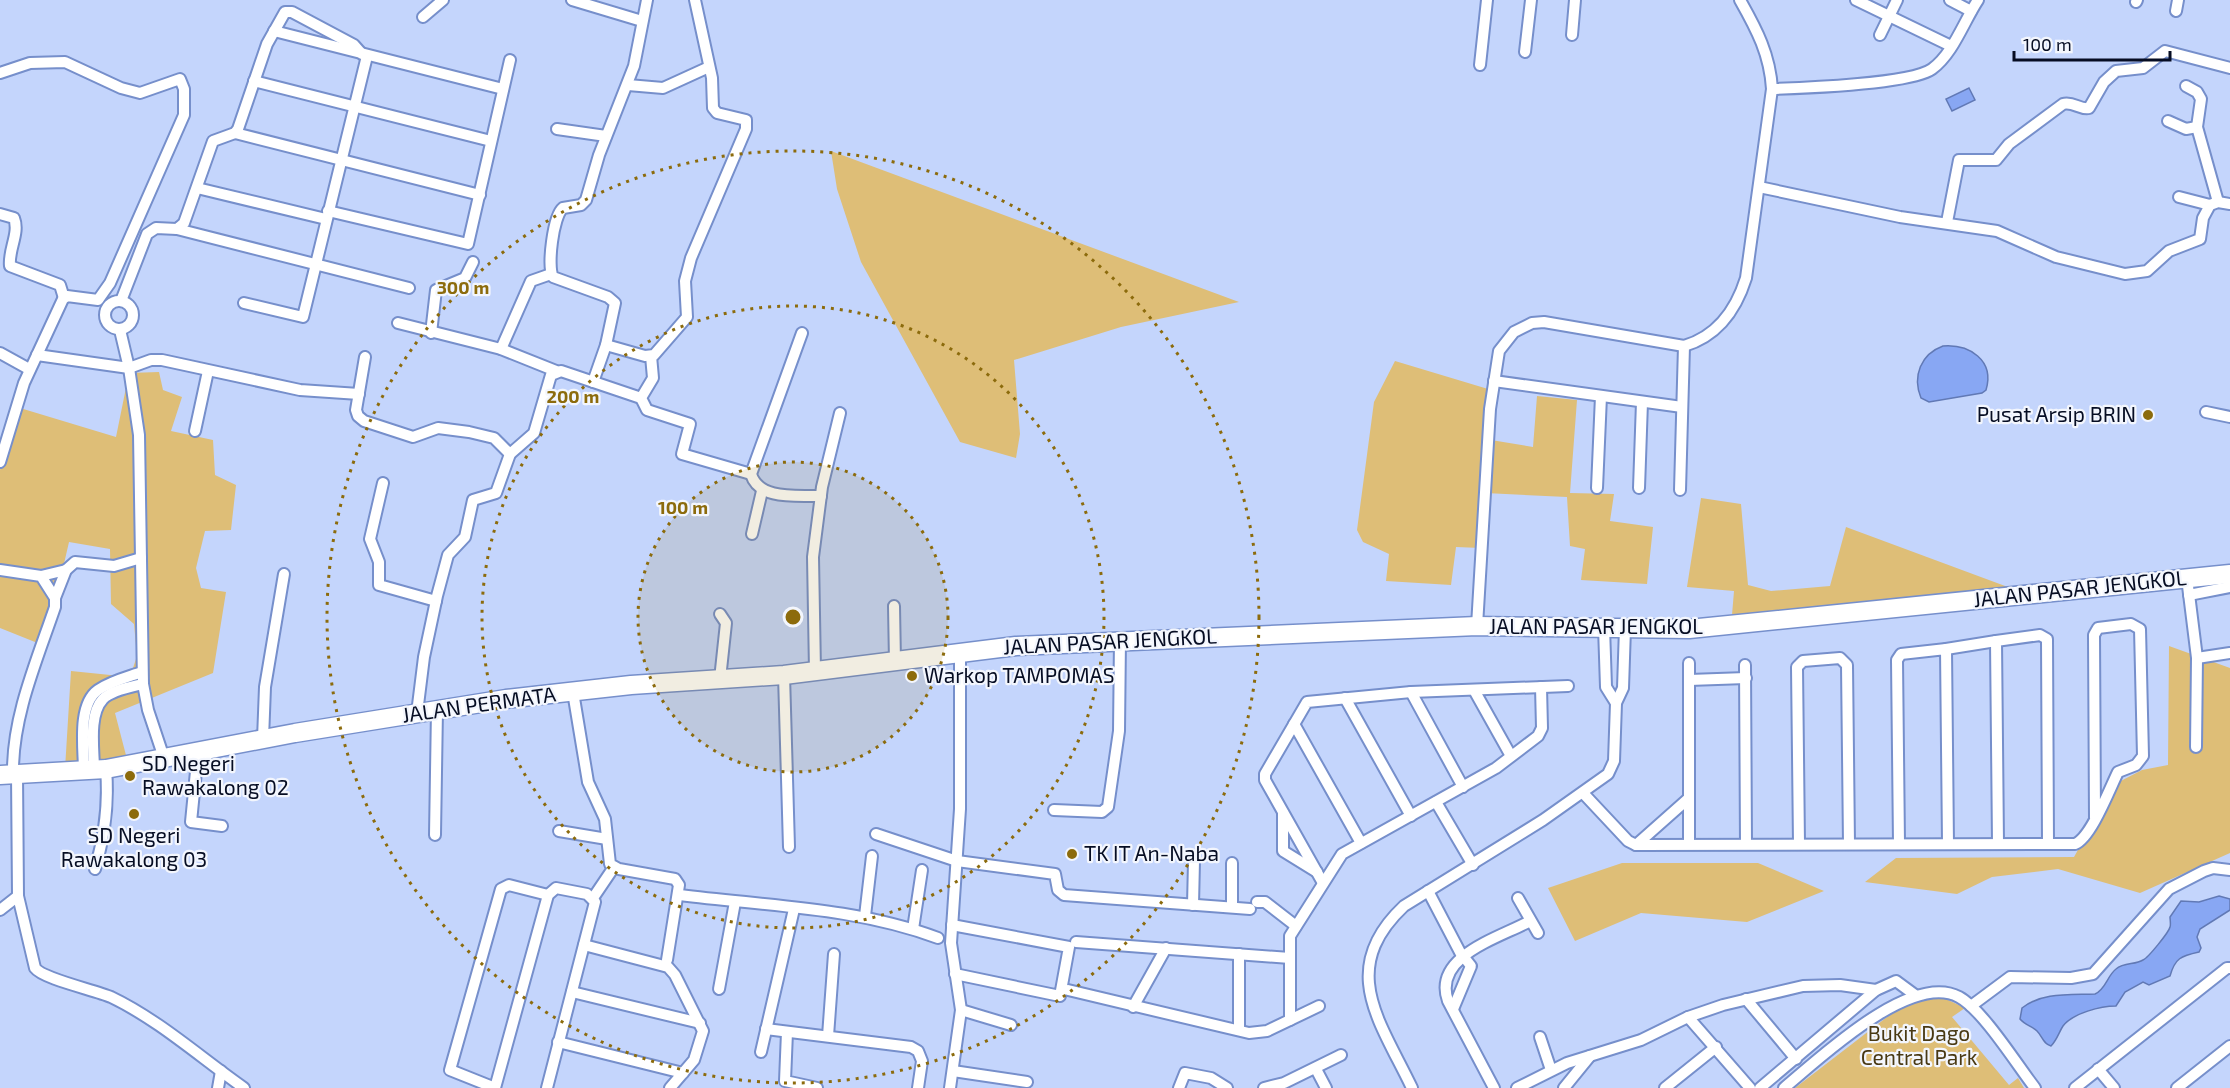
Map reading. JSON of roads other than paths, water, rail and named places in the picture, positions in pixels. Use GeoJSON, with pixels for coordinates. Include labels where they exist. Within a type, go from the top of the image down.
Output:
{"type":"FeatureCollection","features":[{"type":"Feature","properties":{"kind":"main road","name":"JALAN PASAR JENGKOL"},"geometry":{"type":"LineString","coordinates":[[960,654],[1016,646],[1120,639],[1477,626],[1689,630],[2188,586],[2230,574]]}},
{"type":"Feature","properties":{"kind":"main road","name":"JALAN PERMATA"},"geometry":{"type":"LineString","coordinates":[[7,772],[95,770],[437,709],[573,692],[784,675],[960,654]]}},
{"type":"Feature","properties":{"kind":"street"},"geometry":{"type":"LineString","coordinates":[[423,17],[443,0]]}},
{"type":"Feature","properties":{"kind":"street"},"geometry":{"type":"LineString","coordinates":[[572,0],[642,21]]}},
{"type":"Feature","properties":{"kind":"street"},"geometry":{"type":"LineString","coordinates":[[550,274],[557,214],[562,208],[581,205],[586,200],[606,136],[634,66],[647,0]]}},
{"type":"Feature","properties":{"kind":"street"},"geometry":{"type":"LineString","coordinates":[[641,398],[653,378],[651,356],[685,320],[688,311],[685,281],[691,258],[747,124],[740,117],[722,114],[713,108],[709,67],[695,0]]}},
{"type":"Feature","properties":{"kind":"street"},"geometry":{"type":"LineString","coordinates":[[1480,65],[1487,0]]}},
{"type":"Feature","properties":{"kind":"street"},"geometry":{"type":"LineString","coordinates":[[1525,52],[1531,0]]}},
{"type":"Feature","properties":{"kind":"street"},"geometry":{"type":"LineString","coordinates":[[1572,35],[1575,0]]}},
{"type":"Feature","properties":{"kind":"street"},"geometry":{"type":"LineString","coordinates":[[1477,626],[1490,409],[1499,351],[1505,341],[1514,332],[1532,323],[1552,322],[1684,346],[1701,340],[1716,329],[1727,318],[1740,297],[1746,278],[1772,89],[1770,66],[1764,45],[1740,0]]}},
{"type":"Feature","properties":{"kind":"street"},"geometry":{"type":"LineString","coordinates":[[1856,0],[1951,46]]}},
{"type":"Feature","properties":{"kind":"street"},"geometry":{"type":"LineString","coordinates":[[1880,35],[1896,0]]}},
{"type":"Feature","properties":{"kind":"street"},"geometry":{"type":"LineString","coordinates":[[1950,0],[1971,11]]}},
{"type":"Feature","properties":{"kind":"street"},"geometry":{"type":"LineString","coordinates":[[1772,89],[1859,84],[1920,74],[1934,68],[1951,46],[1978,0]]}},
{"type":"Feature","properties":{"kind":"street"},"geometry":{"type":"LineString","coordinates":[[235,133],[274,31],[285,12],[292,12],[354,45],[365,55]]}},
{"type":"Feature","properties":{"kind":"street"},"geometry":{"type":"LineString","coordinates":[[274,31],[502,89]]}},
{"type":"Feature","properties":{"kind":"street"},"geometry":{"type":"LineString","coordinates":[[1947,222],[1959,160],[1996,160],[2009,144],[2063,104],[2072,103],[2089,108],[2104,82],[2116,71],[2143,68],[2165,51],[2230,68]]}},
{"type":"Feature","properties":{"kind":"street"},"geometry":{"type":"LineString","coordinates":[[243,303],[303,317],[365,55]]}},
{"type":"Feature","properties":{"kind":"street"},"geometry":{"type":"LineString","coordinates":[[0,73],[30,63],[53,60],[74,65],[134,92],[147,93],[180,79],[184,89],[183,115],[113,279],[98,300],[67,296],[64,298]]}},
{"type":"Feature","properties":{"kind":"street"},"geometry":{"type":"LineString","coordinates":[[197,188],[468,244],[510,60]]}},
{"type":"Feature","properties":{"kind":"street"},"geometry":{"type":"LineString","coordinates":[[628,85],[663,88],[709,67]]}},
{"type":"Feature","properties":{"kind":"street"},"geometry":{"type":"LineString","coordinates":[[254,81],[491,141]]}},
{"type":"Feature","properties":{"kind":"street"},"geometry":{"type":"LineString","coordinates":[[1759,187],[1900,217],[1997,231],[2056,257],[2125,274],[2147,270],[2169,250],[2200,239],[2203,218],[2214,203],[2197,127],[2200,99],[2196,92],[2186,86]]}},
{"type":"Feature","properties":{"kind":"street"},"geometry":{"type":"LineString","coordinates":[[2168,121],[2186,129],[2197,127]]}},
{"type":"Feature","properties":{"kind":"street"},"geometry":{"type":"LineString","coordinates":[[557,129],[606,136]]}},
{"type":"Feature","properties":{"kind":"street"},"geometry":{"type":"LineString","coordinates":[[177,229],[191,208],[213,141],[235,133],[480,195]]}},
{"type":"Feature","properties":{"kind":"street"},"geometry":{"type":"LineString","coordinates":[[2179,197],[2230,204]]}},
{"type":"Feature","properties":{"kind":"street"},"geometry":{"type":"LineString","coordinates":[[0,214],[14,218],[17,225],[9,257],[10,266],[60,285],[64,298],[29,369],[0,462]]}},
{"type":"Feature","properties":{"kind":"street"},"geometry":{"type":"LineString","coordinates":[[121,301],[147,234],[156,228],[177,229],[409,288]]}},
{"type":"Feature","properties":{"kind":"street"},"geometry":{"type":"LineString","coordinates":[[431,333],[436,290],[465,278],[472,262]]}},
{"type":"Feature","properties":{"kind":"street"},"geometry":{"type":"LineString","coordinates":[[550,274],[557,279],[608,297],[615,303],[606,345],[593,382]]}},
{"type":"Feature","properties":{"kind":"street"},"geometry":{"type":"LineString","coordinates":[[501,350],[531,281],[550,274]]}},
{"type":"Feature","properties":{"kind":"street"},"geometry":{"type":"LineString","coordinates":[[121,301],[130,306],[134,316],[130,326],[120,330],[108,324],[105,315],[112,303],[121,301]]}},
{"type":"Feature","properties":{"kind":"street"},"geometry":{"type":"LineString","coordinates":[[398,323],[501,350],[556,371],[641,398],[647,410],[690,424],[682,448],[684,456],[751,474]]}},
{"type":"Feature","properties":{"kind":"street"},"geometry":{"type":"LineString","coordinates":[[120,330],[129,368],[139,435],[143,684],[148,710],[164,758]]}},
{"type":"Feature","properties":{"kind":"street"},"geometry":{"type":"LineString","coordinates":[[802,333],[751,474],[754,483],[762,491],[821,496]]}},
{"type":"Feature","properties":{"kind":"street"},"geometry":{"type":"LineString","coordinates":[[606,345],[651,356]]}},
{"type":"Feature","properties":{"kind":"street"},"geometry":{"type":"LineString","coordinates":[[1680,490],[1684,346]]}},
{"type":"Feature","properties":{"kind":"street"},"geometry":{"type":"LineString","coordinates":[[0,354],[29,369]]}},
{"type":"Feature","properties":{"kind":"street"},"geometry":{"type":"LineString","coordinates":[[37,354],[129,368],[157,359],[310,391],[359,394]]}},
{"type":"Feature","properties":{"kind":"street"},"geometry":{"type":"LineString","coordinates":[[365,357],[356,410],[358,416],[364,421],[413,437],[438,428],[469,432],[495,438],[510,454]]}},
{"type":"Feature","properties":{"kind":"street"},"geometry":{"type":"LineString","coordinates":[[195,431],[208,371]]}},
{"type":"Feature","properties":{"kind":"street"},"geometry":{"type":"LineString","coordinates":[[417,713],[424,657],[448,555],[465,537],[473,500],[492,495],[498,490],[510,454],[534,434],[551,375],[556,371]]}},
{"type":"Feature","properties":{"kind":"street"},"geometry":{"type":"LineString","coordinates":[[1494,381],[1683,407]]}},
{"type":"Feature","properties":{"kind":"street"},"geometry":{"type":"LineString","coordinates":[[1597,488],[1601,396]]}},
{"type":"Feature","properties":{"kind":"street"},"geometry":{"type":"LineString","coordinates":[[1639,488],[1642,402]]}},
{"type":"Feature","properties":{"kind":"street"},"geometry":{"type":"LineString","coordinates":[[2206,412],[2230,417]]}},
{"type":"Feature","properties":{"kind":"street"},"geometry":{"type":"LineString","coordinates":[[814,671],[813,557],[821,496],[840,413]]}},
{"type":"Feature","properties":{"kind":"street"},"geometry":{"type":"LineString","coordinates":[[383,483],[370,539],[379,562],[379,585],[436,601]]}},
{"type":"Feature","properties":{"kind":"street"},"geometry":{"type":"LineString","coordinates":[[752,534],[762,491]]}},
{"type":"Feature","properties":{"kind":"street"},"geometry":{"type":"LineString","coordinates":[[141,558],[114,566],[75,562],[66,570],[55,598],[55,607],[19,720],[7,772],[18,896],[39,973],[84,986],[135,1010],[244,1088]]}},
{"type":"Feature","properties":{"kind":"street"},"geometry":{"type":"LineString","coordinates":[[0,570],[41,576],[66,570]]}},
{"type":"Feature","properties":{"kind":"street"},"geometry":{"type":"LineString","coordinates":[[262,739],[266,687],[284,574]]}},
{"type":"Feature","properties":{"kind":"street"},"geometry":{"type":"LineString","coordinates":[[41,576],[55,598]]}},
{"type":"Feature","properties":{"kind":"street"},"geometry":{"type":"LineString","coordinates":[[2196,747],[2197,658],[2188,586],[2230,587]]}},
{"type":"Feature","properties":{"kind":"street"},"geometry":{"type":"LineString","coordinates":[[894,606],[895,662]]}},
{"type":"Feature","properties":{"kind":"street"},"geometry":{"type":"LineString","coordinates":[[720,614],[726,623],[720,679]]}},
{"type":"Feature","properties":{"kind":"street"},"geometry":{"type":"LineString","coordinates":[[2095,776],[2118,772],[2136,765],[2143,756],[2140,629],[2131,624],[2095,631],[2095,776],[2095,818]]}},
{"type":"Feature","properties":{"kind":"street"},"geometry":{"type":"LineString","coordinates":[[1604,627],[1606,687],[1616,703]]}},
{"type":"Feature","properties":{"kind":"street"},"geometry":{"type":"LineString","coordinates":[[1412,1088],[1370,999],[1367,974],[1374,945],[1386,923],[1404,906],[1473,865],[1583,794],[1612,768],[1616,703],[1623,688],[1625,628]]}},
{"type":"Feature","properties":{"kind":"street"},"geometry":{"type":"LineString","coordinates":[[1899,844],[1898,656],[2040,635],[2047,639],[2048,843]]}},
{"type":"Feature","properties":{"kind":"street"},"geometry":{"type":"LineString","coordinates":[[1054,810],[1102,812],[1108,807],[1119,731],[1120,639]]}},
{"type":"Feature","properties":{"kind":"street"},"geometry":{"type":"LineString","coordinates":[[1996,641],[1998,843]]}},
{"type":"Feature","properties":{"kind":"street"},"geometry":{"type":"LineString","coordinates":[[1946,649],[1948,844]]}},
{"type":"Feature","properties":{"kind":"street"},"geometry":{"type":"LineString","coordinates":[[2197,658],[2230,653]]}},
{"type":"Feature","properties":{"kind":"street"},"geometry":{"type":"LineString","coordinates":[[950,1088],[961,1010],[955,974],[952,926],[957,861],[961,735],[960,654]]}},
{"type":"Feature","properties":{"kind":"street"},"geometry":{"type":"LineString","coordinates":[[1799,844],[1797,667],[1803,661],[1840,658],[1847,665],[1850,844]]}},
{"type":"Feature","properties":{"kind":"street"},"geometry":{"type":"LineString","coordinates":[[1689,663],[1689,844]]}},
{"type":"Feature","properties":{"kind":"street"},"geometry":{"type":"LineString","coordinates":[[1745,665],[1746,844]]}},
{"type":"Feature","properties":{"kind":"street"},"geometry":{"type":"LineString","coordinates":[[95,869],[104,838],[108,791],[95,770],[84,722],[91,697],[106,685],[142,672]]}},
{"type":"Feature","properties":{"kind":"street"},"geometry":{"type":"LineString","coordinates":[[784,675],[789,847]]}},
{"type":"Feature","properties":{"kind":"street"},"geometry":{"type":"LineString","coordinates":[[1689,680],[1746,678]]}},
{"type":"Feature","properties":{"kind":"street"},"geometry":{"type":"LineString","coordinates":[[95,770],[94,723],[99,705],[110,694],[143,684]]}},
{"type":"Feature","properties":{"kind":"street"},"geometry":{"type":"LineString","coordinates":[[1323,883],[1265,780],[1265,774],[1307,702],[1411,692],[1568,686]]}},
{"type":"Feature","properties":{"kind":"street"},"geometry":{"type":"LineString","coordinates":[[1290,1020],[1290,936],[1342,854],[1463,787],[1512,756],[1538,736],[1542,728],[1541,687]]}},
{"type":"Feature","properties":{"kind":"street"},"geometry":{"type":"LineString","coordinates":[[1474,690],[1512,756]]}},
{"type":"Feature","properties":{"kind":"street"},"geometry":{"type":"LineString","coordinates":[[573,692],[588,782],[605,819],[609,860],[614,867],[675,879],[680,885],[667,960]]}},
{"type":"Feature","properties":{"kind":"street"},"geometry":{"type":"LineString","coordinates":[[1411,692],[1463,787]]}},
{"type":"Feature","properties":{"kind":"street"},"geometry":{"type":"LineString","coordinates":[[1345,698],[1411,816]]}},
{"type":"Feature","properties":{"kind":"street"},"geometry":{"type":"LineString","coordinates":[[435,835],[437,709]]}},
{"type":"Feature","properties":{"kind":"street"},"geometry":{"type":"LineString","coordinates":[[1294,724],[1361,843]]}},
{"type":"Feature","properties":{"kind":"street"},"geometry":{"type":"LineString","coordinates":[[198,751],[191,822],[222,826]]}},
{"type":"Feature","properties":{"kind":"street"},"geometry":{"type":"LineString","coordinates":[[1583,794],[1628,841],[1636,844],[2081,842],[2118,772]]}},
{"type":"Feature","properties":{"kind":"street"},"geometry":{"type":"LineString","coordinates":[[1636,844],[1689,798]]}},
{"type":"Feature","properties":{"kind":"street"},"geometry":{"type":"LineString","coordinates":[[1436,802],[1473,865]]}},
{"type":"Feature","properties":{"kind":"street"},"geometry":{"type":"LineString","coordinates":[[1283,812],[1283,851],[1317,872]]}},
{"type":"Feature","properties":{"kind":"street"},"geometry":{"type":"LineString","coordinates":[[559,831],[607,839]]}},
{"type":"Feature","properties":{"kind":"street"},"geometry":{"type":"LineString","coordinates":[[876,834],[957,861],[1055,874],[1058,890],[1064,895],[1232,907],[1265,902],[1296,926]]}},
{"type":"Feature","properties":{"kind":"street"},"geometry":{"type":"LineString","coordinates":[[865,916],[872,856]]}},
{"type":"Feature","properties":{"kind":"street"},"geometry":{"type":"LineString","coordinates":[[1193,905],[1194,861]]}},
{"type":"Feature","properties":{"kind":"street"},"geometry":{"type":"LineString","coordinates":[[1232,863],[1232,907]]}},
{"type":"Feature","properties":{"kind":"street"},"geometry":{"type":"LineString","coordinates":[[547,1088],[594,906],[593,898],[614,867]]}},
{"type":"Feature","properties":{"kind":"street"},"geometry":{"type":"LineString","coordinates":[[1971,1006],[2010,977],[2071,978],[2094,974],[2169,889],[2213,868],[2230,870]]}},
{"type":"Feature","properties":{"kind":"street"},"geometry":{"type":"LineString","coordinates":[[914,929],[922,870]]}},
{"type":"Feature","properties":{"kind":"street"},"geometry":{"type":"LineString","coordinates":[[548,895],[509,885],[501,889],[450,1070],[495,1088],[548,895],[556,888],[593,898]]}},
{"type":"Feature","properties":{"kind":"street"},"geometry":{"type":"LineString","coordinates":[[1428,891],[1462,956],[1471,966],[1453,1009]]}},
{"type":"Feature","properties":{"kind":"street"},"geometry":{"type":"LineString","coordinates":[[680,895],[865,916],[938,938]]}},
{"type":"Feature","properties":{"kind":"street"},"geometry":{"type":"LineString","coordinates":[[0,910],[18,896]]}},
{"type":"Feature","properties":{"kind":"street"},"geometry":{"type":"LineString","coordinates":[[1518,898],[1538,933]]}},
{"type":"Feature","properties":{"kind":"street"},"geometry":{"type":"LineString","coordinates":[[719,989],[735,902]]}},
{"type":"Feature","properties":{"kind":"street"},"geometry":{"type":"LineString","coordinates":[[761,1052],[794,909]]}},
{"type":"Feature","properties":{"kind":"street"},"geometry":{"type":"LineString","coordinates":[[1494,1088],[1453,1009],[1445,986],[1447,974],[1462,956],[1530,921]]}},
{"type":"Feature","properties":{"kind":"street"},"geometry":{"type":"LineString","coordinates":[[952,926],[1069,947],[1060,996],[955,974]]}},
{"type":"Feature","properties":{"kind":"street"},"geometry":{"type":"LineString","coordinates":[[1076,942],[1290,958]]}},
{"type":"Feature","properties":{"kind":"street"},"geometry":{"type":"LineString","coordinates":[[584,945],[668,967],[700,1023],[703,1037],[694,1060],[670,1088]]}},
{"type":"Feature","properties":{"kind":"street"},"geometry":{"type":"LineString","coordinates":[[1133,1007],[1166,948]]}},
{"type":"Feature","properties":{"kind":"street"},"geometry":{"type":"LineString","coordinates":[[828,1036],[834,954]]}},
{"type":"Feature","properties":{"kind":"street"},"geometry":{"type":"LineString","coordinates":[[1239,954],[1239,1030]]}},
{"type":"Feature","properties":{"kind":"street"},"geometry":{"type":"LineString","coordinates":[[2075,1088],[2230,968]]}},
{"type":"Feature","properties":{"kind":"street"},"geometry":{"type":"LineString","coordinates":[[1760,1088],[1876,990],[1896,981],[1915,995]]}},
{"type":"Feature","properties":{"kind":"street"},"geometry":{"type":"LineString","coordinates":[[1517,1088],[1551,1070],[1641,1040],[1688,1017],[1746,999],[1803,986],[1840,985],[1876,990]]}},
{"type":"Feature","properties":{"kind":"street"},"geometry":{"type":"LineString","coordinates":[[1068,990],[1239,1030],[1267,1031],[1319,1006]]}},
{"type":"Feature","properties":{"kind":"street"},"geometry":{"type":"LineString","coordinates":[[1784,1088],[1846,1038],[1915,995],[1947,992],[1971,1006],[2036,1088]]}},
{"type":"Feature","properties":{"kind":"street"},"geometry":{"type":"LineString","coordinates":[[572,993],[700,1023]]}},
{"type":"Feature","properties":{"kind":"street"},"geometry":{"type":"LineString","coordinates":[[1746,999],[1796,1059]]}},
{"type":"Feature","properties":{"kind":"street"},"geometry":{"type":"LineString","coordinates":[[961,1010],[1011,1025]]}},
{"type":"Feature","properties":{"kind":"street"},"geometry":{"type":"LineString","coordinates":[[1688,1017],[1750,1088]]}},
{"type":"Feature","properties":{"kind":"street"},"geometry":{"type":"LineString","coordinates":[[766,1029],[911,1047],[918,1051],[922,1061],[918,1088]]}},
{"type":"Feature","properties":{"kind":"street"},"geometry":{"type":"LineString","coordinates":[[788,1032],[785,1081],[817,1088]]}},
{"type":"Feature","properties":{"kind":"street"},"geometry":{"type":"LineString","coordinates":[[1540,1037],[1551,1070]]}},
{"type":"Feature","properties":{"kind":"street"},"geometry":{"type":"LineString","coordinates":[[558,1042],[683,1073]]}},
{"type":"Feature","properties":{"kind":"street"},"geometry":{"type":"LineString","coordinates":[[2177,1088],[2230,1046]]}},
{"type":"Feature","properties":{"kind":"street"},"geometry":{"type":"LineString","coordinates":[[1665,1088],[1716,1047]]}},
{"type":"Feature","properties":{"kind":"street"},"geometry":{"type":"LineString","coordinates":[[1264,1088],[1284,1083],[1341,1055]]}},
{"type":"Feature","properties":{"kind":"street"},"geometry":{"type":"LineString","coordinates":[[1564,1088],[1590,1056]]}},
{"type":"Feature","properties":{"kind":"street"},"geometry":{"type":"LineString","coordinates":[[1316,1069],[1326,1088]]}},
{"type":"Feature","properties":{"kind":"street"},"geometry":{"type":"LineString","coordinates":[[2098,1070],[2114,1088]]}},
{"type":"Feature","properties":{"kind":"street"},"geometry":{"type":"LineString","coordinates":[[218,1088],[221,1071]]}},
{"type":"Feature","properties":{"kind":"street"},"geometry":{"type":"LineString","coordinates":[[953,1071],[1027,1082]]}},
{"type":"Feature","properties":{"kind":"street"},"geometry":{"type":"LineString","coordinates":[[1179,1088],[1185,1073],[1211,1078],[1226,1088],[1238,1088]]}},
{"type":"Feature","properties":{"kind":"water"},"geometry":{"type":"Polygon","coordinates":[[[1969,88],[1975,100],[1952,111],[1946,99],[1969,88]]]}},
{"type":"Feature","properties":{"kind":"water"},"geometry":{"type":"Polygon","coordinates":[[[1943,346],[1962,348],[1978,356],[1987,370],[1986,390],[1982,393],[1929,402],[1921,398],[1918,390],[1920,367],[1929,354],[1943,346]]]}},
{"type":"Feature","properties":{"kind":"water"},"geometry":{"type":"Polygon","coordinates":[[[2219,896],[2230,899],[2230,910],[2200,929],[2197,937],[2201,948],[2199,952],[2180,959],[2174,965],[2170,976],[2149,985],[2143,982],[2125,992],[2116,1006],[2095,1009],[2073,1017],[2063,1026],[2051,1046],[2037,1031],[2020,1019],[2022,1008],[2038,999],[2057,995],[2099,992],[2116,969],[2146,958],[2169,930],[2170,917],[2181,901],[2199,902],[2219,896]]]}},
{"type":"Feature","properties":{"kind":"place","name":"Pusat Arsip BRIN"},"geometry":{"type":"Point","coordinates":[2148,415]}},
{"type":"Feature","properties":{"kind":"place","name":"Warkop TAMPOMAS"},"geometry":{"type":"Point","coordinates":[912,676]}},
{"type":"Feature","properties":{"kind":"place","name":"SD Negeri Rawakalong 02"},"geometry":{"type":"Point","coordinates":[130,776]}},
{"type":"Feature","properties":{"kind":"place","name":"SD Negeri Rawakalong 03"},"geometry":{"type":"Point","coordinates":[134,814]}},
{"type":"Feature","properties":{"kind":"place","name":"TK IT An-Naba"},"geometry":{"type":"Point","coordinates":[1072,854]}},
{"type":"Feature","properties":{"kind":"park label","name":"Bukit Dago Central Park"},"geometry":{"type":"Point","coordinates":[1919,1046]}}]}
